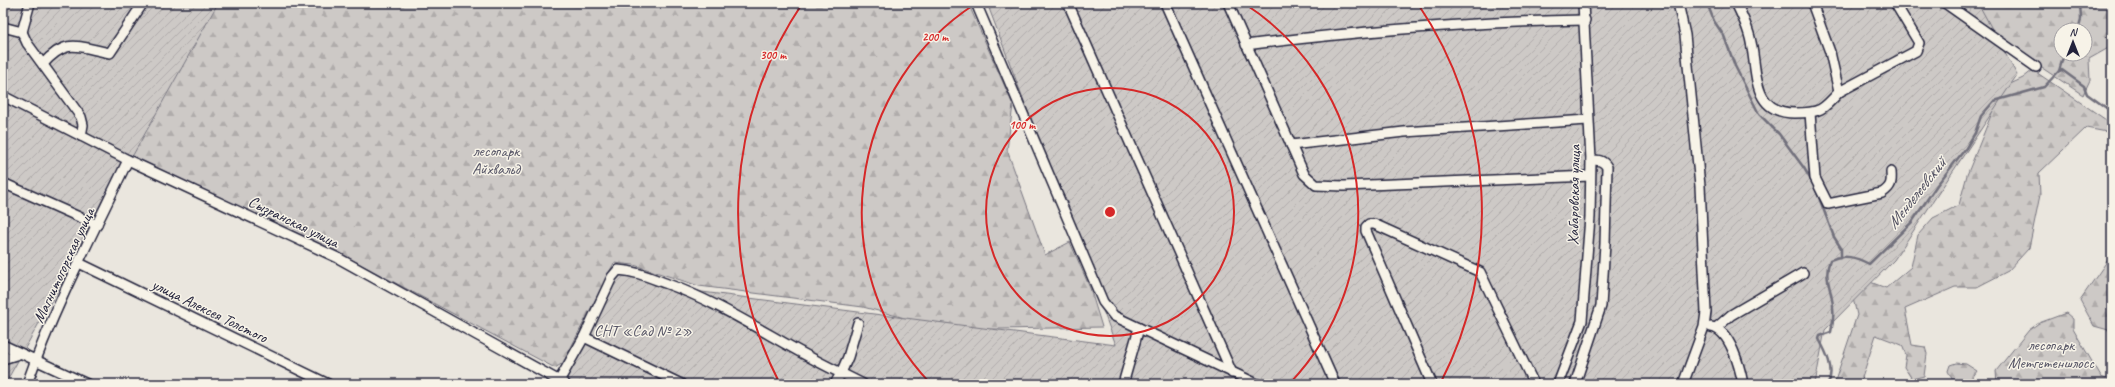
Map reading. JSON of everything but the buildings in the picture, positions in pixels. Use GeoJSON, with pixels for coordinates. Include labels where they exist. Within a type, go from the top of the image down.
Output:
{"type":"FeatureCollection","features":[{"type":"Feature","properties":{"kind":"street"},"geometry":{"type":"LineString","coordinates":[[30,3],[22,32],[27,43],[81,117],[83,125],[81,136]]}},
{"type":"Feature","properties":{"kind":"street"},"geometry":{"type":"LineString","coordinates":[[43,64],[54,51],[71,45],[110,53],[143,3]]}},
{"type":"Feature","properties":{"kind":"street"},"geometry":{"type":"LineString","coordinates":[[976,3],[1103,302],[1114,316],[1257,384]]}},
{"type":"Feature","properties":{"kind":"street"},"geometry":{"type":"LineString","coordinates":[[1068,3],[1232,372]]}},
{"type":"Feature","properties":{"kind":"street"},"geometry":{"type":"LineString","coordinates":[[1165,3],[1335,384]]}},
{"type":"Feature","properties":{"kind":"street"},"geometry":{"type":"LineString","coordinates":[[1228,3],[1304,174],[1316,185],[1352,186],[1590,176]]}},
{"type":"Feature","properties":{"kind":"street","name":"Хабаровская улица"},"geometry":{"type":"LineString","coordinates":[[1558,384],[1582,321],[1590,217],[1591,160],[1583,3]]}},
{"type":"Feature","properties":{"kind":"street"},"geometry":{"type":"LineString","coordinates":[[1678,3],[1685,35],[1700,186],[1706,312],[1704,327],[1683,384]]}},
{"type":"Feature","properties":{"kind":"street"},"geometry":{"type":"LineString","coordinates":[[1736,3],[1749,35],[1755,73],[1764,99],[1772,109],[1781,113],[1810,113],[1825,108],[1839,92],[1916,51],[1919,47],[1919,43],[1895,3]]}},
{"type":"Feature","properties":{"kind":"street"},"geometry":{"type":"LineString","coordinates":[[1812,3],[1830,52],[1839,92]]}},
{"type":"Feature","properties":{"kind":"street"},"geometry":{"type":"LineString","coordinates":[[1945,3],[2036,66]]}},
{"type":"Feature","properties":{"kind":"street"},"geometry":{"type":"LineString","coordinates":[[1246,45],[1414,27],[1528,21],[1585,20]]}},
{"type":"Feature","properties":{"kind":"street"},"geometry":{"type":"LineString","coordinates":[[3,27],[22,32]]}},
{"type":"Feature","properties":{"kind":"street","name":"Сызранская улица"},"geometry":{"type":"LineString","coordinates":[[3,96],[128,160],[338,258],[562,382]]}},
{"type":"Feature","properties":{"kind":"street"},"geometry":{"type":"LineString","coordinates":[[1810,113],[1814,178],[1828,204],[1882,193],[1889,189],[1892,183],[1891,172]]}},
{"type":"Feature","properties":{"kind":"street"},"geometry":{"type":"LineString","coordinates":[[1292,145],[1404,132],[1588,120]]}},
{"type":"Feature","properties":{"kind":"street","name":"Магнитогорская улица"},"geometry":{"type":"LineString","coordinates":[[27,384],[35,361],[79,263],[128,160]]}},
{"type":"Feature","properties":{"kind":"street"},"geometry":{"type":"LineString","coordinates":[[1575,384],[1601,306],[1604,284],[1607,167],[1604,163],[1598,160],[1591,160]]}},
{"type":"Feature","properties":{"kind":"street"},"geometry":{"type":"LineString","coordinates":[[3,183],[97,225]]}},
{"type":"Feature","properties":{"kind":"street"},"geometry":{"type":"LineString","coordinates":[[1432,384],[1366,231],[1366,227],[1369,224],[1381,227],[1480,272],[1534,384]]}},
{"type":"Feature","properties":{"kind":"street","name":"улица Алексея Толстого"},"geometry":{"type":"LineString","coordinates":[[79,263],[328,384]]}},
{"type":"Feature","properties":{"kind":"street"},"geometry":{"type":"LineString","coordinates":[[562,382],[612,277],[618,270],[634,271],[683,289],[707,300],[811,359],[863,384]]}},
{"type":"Feature","properties":{"kind":"street"},"geometry":{"type":"LineString","coordinates":[[1716,328],[1731,314],[1803,272]]}},
{"type":"Feature","properties":{"kind":"street"},"geometry":{"type":"LineString","coordinates":[[835,384],[848,357],[858,323]]}},
{"type":"Feature","properties":{"kind":"street"},"geometry":{"type":"LineString","coordinates":[[1704,327],[1716,328],[1725,335],[1735,356],[1743,384]]}},
{"type":"Feature","properties":{"kind":"street"},"geometry":{"type":"LineString","coordinates":[[1123,384],[1139,328]]}},
{"type":"Feature","properties":{"kind":"street"},"geometry":{"type":"LineString","coordinates":[[584,337],[681,384]]}},
{"type":"Feature","properties":{"kind":"street"},"geometry":{"type":"LineString","coordinates":[[3,345],[19,354],[87,384]]}},
{"type":"Feature","properties":{"kind":"street"},"geometry":{"type":"LineString","coordinates":[[3,359],[19,354]]}},
{"type":"Feature","properties":{"kind":"green space"},"geometry":{"type":"Polygon","coordinates":[[[3,3],[218,3],[5,384],[3,384],[3,3]]]}},
{"type":"Feature","properties":{"kind":"green space","name":"лесопарк Айхвальд"},"geometry":{"type":"Polygon","coordinates":[[[219,3],[968,3],[1013,105],[1007,150],[1045,255],[1070,242],[1090,288],[1102,327],[950,330],[863,307],[699,286],[634,265],[614,263],[563,363],[555,368],[343,255],[164,173],[112,147],[147,93],[219,3]]]}},
{"type":"Feature","properties":{"kind":"green space","name":"СНТ «Сад № 2»"},"geometry":{"type":"Polygon","coordinates":[[[987,3],[1978,3],[2017,75],[1894,260],[1825,330],[1815,384],[575,384],[558,375],[615,265],[702,292],[1116,345],[987,3]]]}},
{"type":"Feature","properties":{"kind":"green space"},"geometry":{"type":"Polygon","coordinates":[[[1963,3],[2112,3],[2112,46],[2093,57],[2093,22],[2053,22],[2053,62],[2089,62],[2090,80],[2083,95],[2033,62],[1996,33],[1984,34],[1963,3]]]}},
{"type":"Feature","properties":{"kind":"green space"},"geometry":{"type":"Polygon","coordinates":[[[2033,70],[2112,124],[2112,133],[2086,128],[2039,173],[2040,195],[2029,248],[2008,271],[1977,287],[1955,287],[1905,309],[1912,345],[1925,347],[1927,354],[1924,376],[1912,379],[1904,367],[1906,355],[1902,345],[1876,335],[1860,384],[1834,384],[1857,315],[1851,290],[1857,277],[1886,288],[1911,267],[1918,235],[1933,218],[1959,205],[1967,175],[2002,88],[2023,78],[2033,70]]]}},
{"type":"Feature","properties":{"kind":"green space"},"geometry":{"type":"Polygon","coordinates":[[[2112,254],[2112,331],[2094,326],[2080,300],[2112,254]]]}},
{"type":"Feature","properties":{"kind":"green space","name":"лесопарк Метгетеншлосс"},"geometry":{"type":"Polygon","coordinates":[[[2066,313],[2073,319],[2073,329],[2101,377],[2112,381],[2112,384],[1997,384],[1996,371],[2029,330],[2039,323],[2066,313]]]}},
{"type":"Feature","properties":{"kind":"green space"},"geometry":{"type":"Polygon","coordinates":[[[1956,363],[1966,364],[1977,371],[1972,378],[1963,380],[1952,379],[1948,371],[1950,365],[1956,363]]]}},
{"type":"Feature","properties":{"kind":"waterway"},"geometry":{"type":"LineString","coordinates":[[1707,3],[1714,21],[1724,36],[1735,66],[1759,114],[1779,134],[1804,168],[1815,187],[1834,237],[1841,248],[1841,256]]}},
{"type":"Feature","properties":{"kind":"waterway","name":"Менделеевский"},"geometry":{"type":"LineString","coordinates":[[2080,3],[2080,22]]}},
{"type":"Feature","properties":{"kind":"waterway","name":"Менделеевский"},"geometry":{"type":"LineString","coordinates":[[1828,384],[1831,372],[1829,361],[1819,339],[1820,336],[1831,332],[1833,323],[1833,303],[1827,273],[1830,260],[1840,257],[1850,257],[1869,264],[1912,222],[1937,185],[1966,148],[1975,133],[1981,116],[1994,101],[2044,87],[2059,71],[2062,62]]}},
{"type":"Feature","properties":{"kind":"waterway"},"geometry":{"type":"LineString","coordinates":[[2059,71],[2062,70],[2084,86],[2087,94],[2112,112]]}}]}
